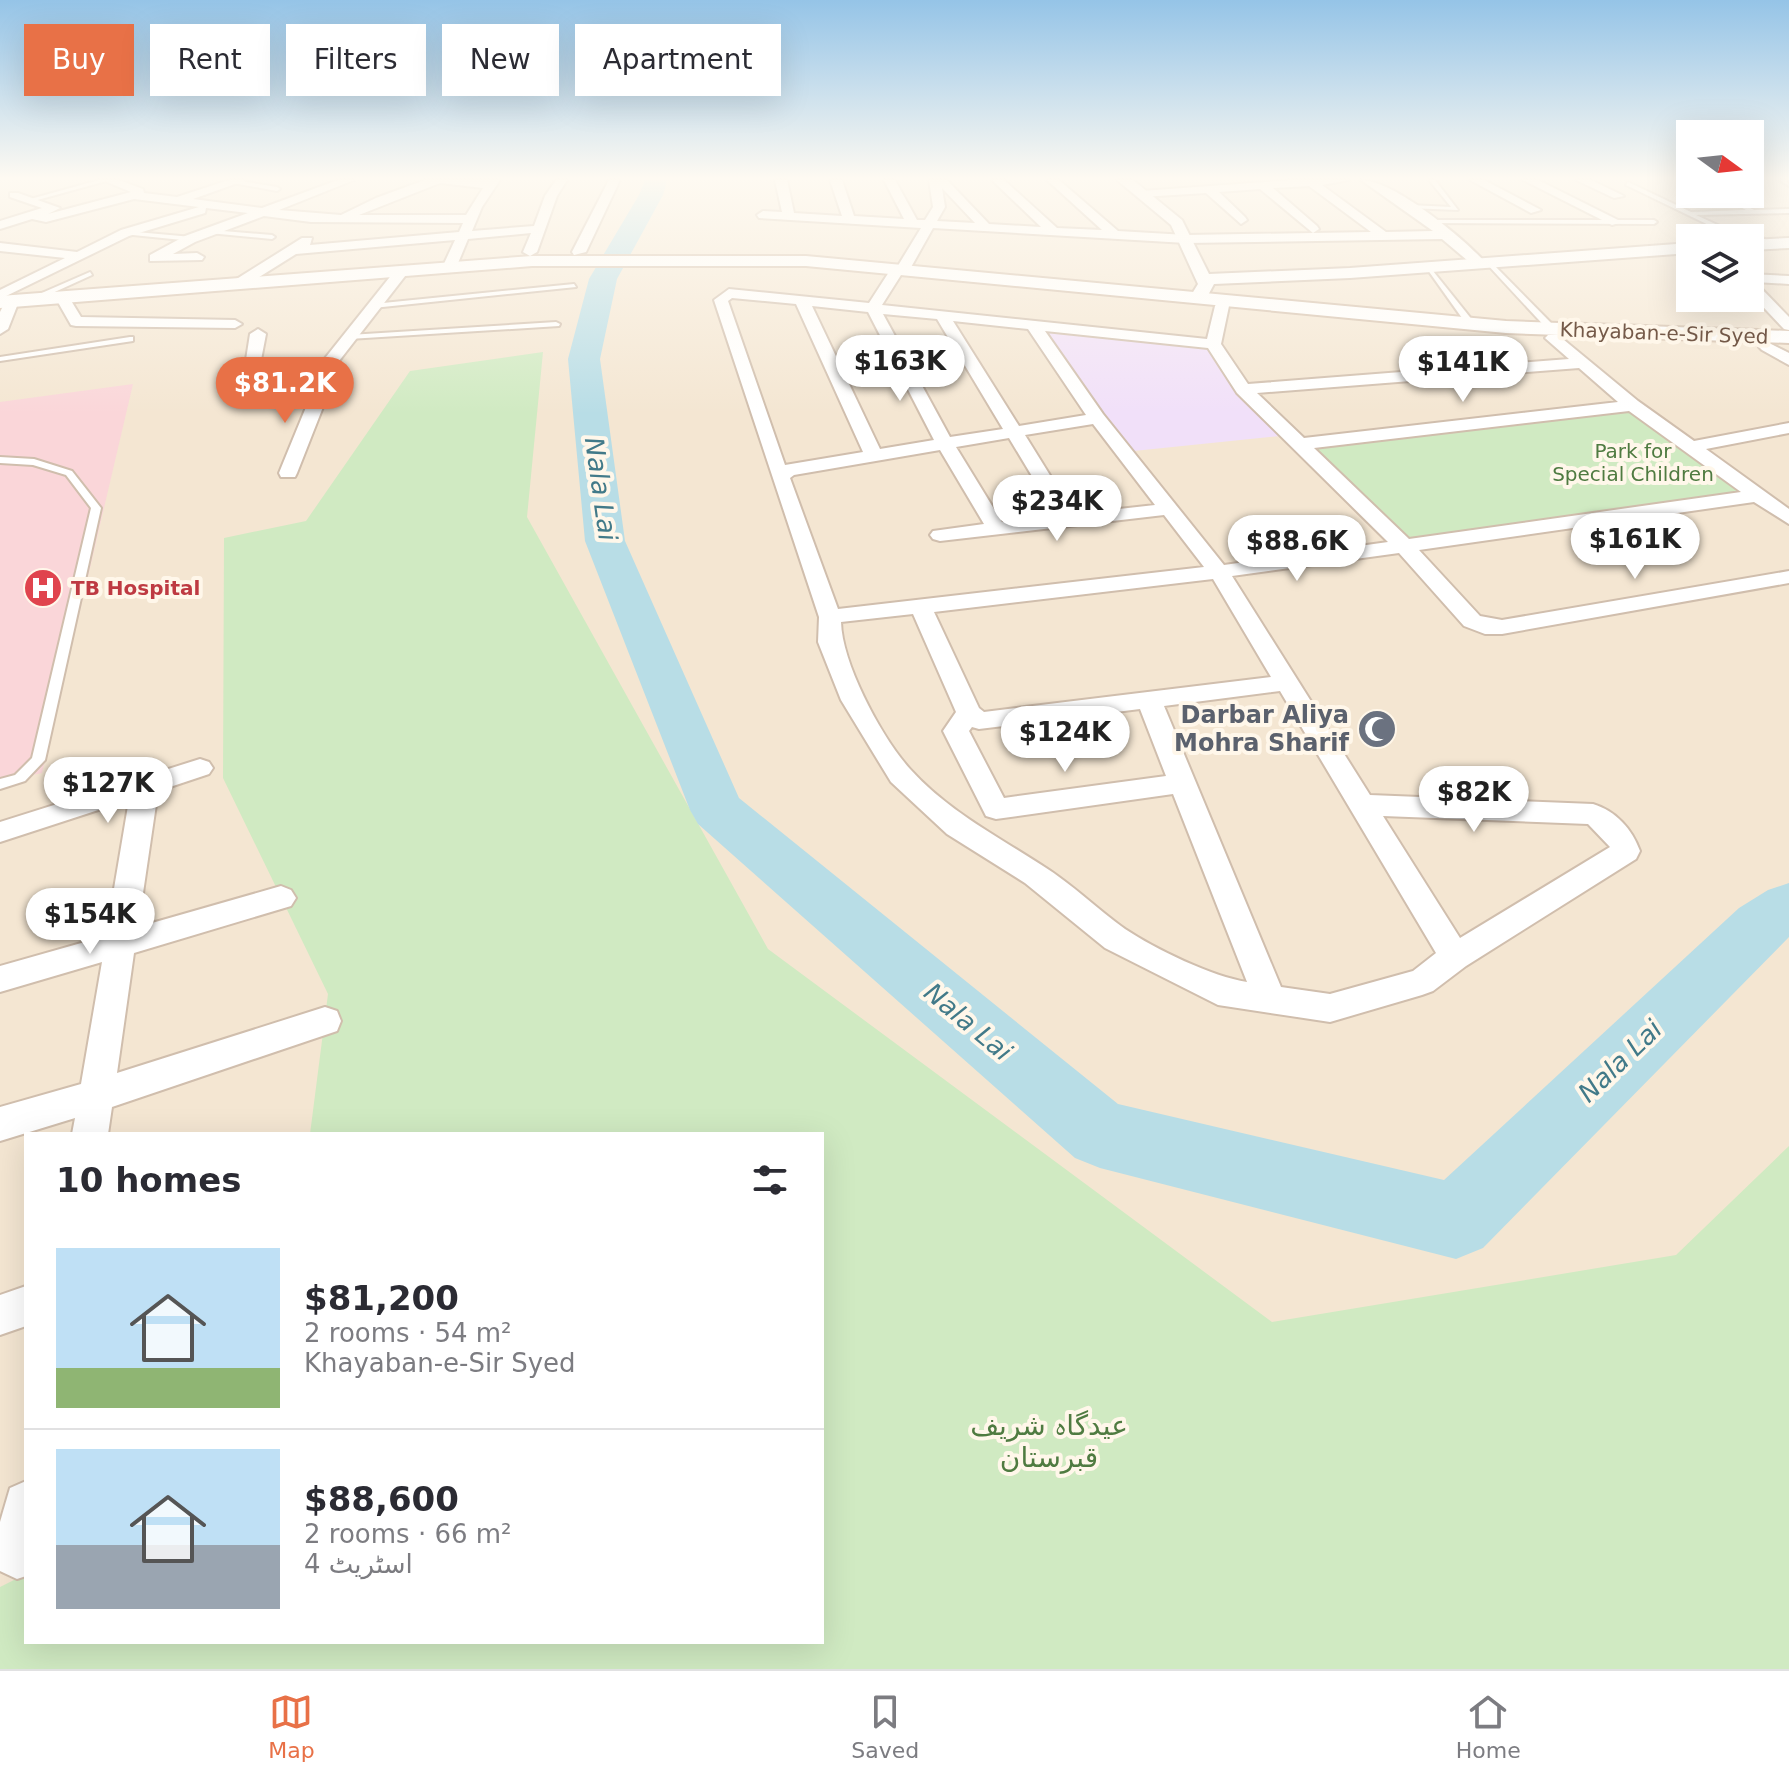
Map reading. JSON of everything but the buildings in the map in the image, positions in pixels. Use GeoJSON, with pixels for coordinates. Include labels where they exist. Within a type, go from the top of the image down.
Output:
{"type":"FeatureCollection","features":[{"type":"Feature","properties":{"kind":"main road"},"geometry":{"type":"LineString","coordinates":[[4,299],[449,268],[518,258]]}},
{"type":"Feature","properties":{"kind":"main road","name":"Khayaban-e-Sir Syed"},"geometry":{"type":"LineString","coordinates":[[635,258],[779,261],[1222,306],[1553,334],[1789,348]]}},
{"type":"Feature","properties":{"kind":"main road","name":"Khayaban-e-Sir Syed"},"geometry":{"type":"LineString","coordinates":[[899,272],[1202,288],[1553,334],[1789,337]]}},
{"type":"Feature","properties":{"kind":"street"},"geometry":{"type":"LineString","coordinates":[[0,329],[4,299],[70,258]]}},
{"type":"Feature","properties":{"kind":"street"},"geometry":{"type":"LineString","coordinates":[[240,283],[280,258]]}},
{"type":"Feature","properties":{"kind":"street"},"geometry":{"type":"LineString","coordinates":[[449,268],[454,258]]}},
{"type":"Feature","properties":{"kind":"street"},"geometry":{"type":"LineString","coordinates":[[873,308],[908,258]]}},
{"type":"Feature","properties":{"kind":"street"},"geometry":{"type":"LineString","coordinates":[[1192,258],[1202,288],[1545,258]]}},
{"type":"Feature","properties":{"kind":"street"},"geometry":{"type":"LineString","coordinates":[[1478,258],[1484,262]]}},
{"type":"Feature","properties":{"kind":"street"},"geometry":{"type":"LineString","coordinates":[[258,334],[252,350],[253,366],[261,383],[324,370],[402,271]]}},
{"type":"Feature","properties":{"kind":"street"},"geometry":{"type":"LineString","coordinates":[[1764,279],[1789,280]]}},
{"type":"Feature","properties":{"kind":"street"},"geometry":{"type":"LineString","coordinates":[[1213,344],[729,293],[721,300],[830,617],[830,642],[853,700],[900,775],[957,827],[1035,875],[1116,939],[1218,991],[1330,1008],[1422,982],[1455,957],[1626,851],[1623,841],[1606,822],[1593,814],[1361,805]]}},
{"type":"Feature","properties":{"kind":"street"},"geometry":{"type":"LineString","coordinates":[[62,297],[76,322],[235,324]]}},
{"type":"Feature","properties":{"kind":"street"},"geometry":{"type":"LineString","coordinates":[[1764,300],[1789,326]]}},
{"type":"Feature","properties":{"kind":"street"},"geometry":{"type":"LineString","coordinates":[[802,301],[874,455]]}},
{"type":"Feature","properties":{"kind":"street"},"geometry":{"type":"LineString","coordinates":[[1222,306],[1213,344],[1243,389],[1403,545],[1472,621],[1485,627],[1502,627],[1789,577]]}},
{"type":"Feature","properties":{"kind":"street"},"geometry":{"type":"LineString","coordinates":[[873,308],[944,442],[996,528]]}},
{"type":"Feature","properties":{"kind":"street"},"geometry":{"type":"LineString","coordinates":[[942,315],[1068,520]]}},
{"type":"Feature","properties":{"kind":"street"},"geometry":{"type":"LineString","coordinates":[[1033,325],[1097,418],[1219,572],[1455,957]]}},
{"type":"Feature","properties":{"kind":"street"},"geometry":{"type":"LineString","coordinates":[[1553,334],[1632,405],[1789,518]]}},
{"type":"Feature","properties":{"kind":"street"},"geometry":{"type":"LineString","coordinates":[[1767,347],[1789,360]]}},
{"type":"Feature","properties":{"kind":"street"},"geometry":{"type":"LineString","coordinates":[[1243,389],[1583,363]]}},
{"type":"Feature","properties":{"kind":"street"},"geometry":{"type":"LineString","coordinates":[[288,473],[328,374],[319,372]]}},
{"type":"Feature","properties":{"kind":"street"},"geometry":{"type":"LineString","coordinates":[[1299,444],[1632,405]]}},
{"type":"Feature","properties":{"kind":"street"},"geometry":{"type":"LineString","coordinates":[[780,477],[788,470],[1097,418]]}},
{"type":"Feature","properties":{"kind":"street"},"geometry":{"type":"LineString","coordinates":[[1690,447],[1787,430]]}},
{"type":"Feature","properties":{"kind":"street"},"geometry":{"type":"LineString","coordinates":[[830,617],[1219,572],[1757,496]]}},
{"type":"Feature","properties":{"kind":"street"},"geometry":{"type":"LineString","coordinates":[[940,535],[1168,509]]}},
{"type":"Feature","properties":{"kind":"street"},"geometry":{"type":"LineString","coordinates":[[921,607],[969,713],[979,721],[1285,683]]}},
{"type":"Feature","properties":{"kind":"street"},"geometry":{"type":"LineString","coordinates":[[1149,700],[1270,999]]}},
{"type":"Feature","properties":{"kind":"street"},"geometry":{"type":"LineString","coordinates":[[969,713],[956,731],[996,809],[1183,783]]}},
{"type":"Feature","properties":{"kind":"street"},"geometry":{"type":"LineString","coordinates":[[0,832],[200,768]]}},
{"type":"Feature","properties":{"kind":"street"},"geometry":{"type":"LineString","coordinates":[[90,1132],[145,787]]}},
{"type":"Feature","properties":{"kind":"street"},"geometry":{"type":"LineString","coordinates":[[0,979],[281,898]]}},
{"type":"Feature","properties":{"kind":"street"},"geometry":{"type":"LineString","coordinates":[[0,1124],[325,1021]]}},
{"type":"Feature","properties":{"kind":"street"},"geometry":{"type":"LineString","coordinates":[[0,1315],[24,1307]]}},
{"type":"Feature","properties":{"kind":"street"},"geometry":{"type":"LineString","coordinates":[[14,1557],[24,1513]]}},
{"type":"Feature","properties":{"kind":"lane"},"geometry":{"type":"LineString","coordinates":[[1484,262],[1553,334]]}},
{"type":"Feature","properties":{"kind":"lane"},"geometry":{"type":"LineString","coordinates":[[1427,267],[1470,323]]}},
{"type":"Feature","properties":{"kind":"lane"},"geometry":{"type":"LineString","coordinates":[[32,299],[90,274]]}},
{"type":"Feature","properties":{"kind":"lane"},"geometry":{"type":"LineString","coordinates":[[373,306],[574,286]]}},
{"type":"Feature","properties":{"kind":"lane"},"geometry":{"type":"LineString","coordinates":[[349,337],[556,324]]}},
{"type":"Feature","properties":{"kind":"lane"},"geometry":{"type":"LineString","coordinates":[[0,359],[130,339]]}},
{"type":"Feature","properties":{"kind":"lane"},"geometry":{"type":"LineString","coordinates":[[0,460],[34,462],[69,473],[96,508],[38,760],[20,778],[0,784]]}},
{"type":"Feature","properties":{"kind":"shaded area"},"geometry":{"type":"Polygon","coordinates":[[[0,258],[1676,258],[1676,312],[1764,312],[1764,258],[1789,258],[1789,1669],[0,1669],[0,258]]]}},
{"type":"Feature","properties":{"kind":"shaded area"},"geometry":{"type":"Polygon","coordinates":[[[1033,325],[1213,344],[1290,435],[1124,452],[1033,325]]]}},
{"type":"Feature","properties":{"kind":"shaded area","name":"TB Hospital"},"geometry":{"type":"Polygon","coordinates":[[[133,384],[42,773],[0,782],[0,402],[133,384]]]}},
{"type":"Feature","properties":{"kind":"green space","name":"عیدگاہ شریف قبرستان"},"geometry":{"type":"Polygon","coordinates":[[[543,352],[527,517],[768,949],[1272,1322],[1676,1255],[1789,1146],[1789,1669],[0,1669],[0,1587],[24,1575],[24,1644],[824,1644],[824,1132],[310,1132],[328,994],[223,778],[224,538],[306,521],[410,371],[543,352]]]}},
{"type":"Feature","properties":{"kind":"green space","name":"Park for Special Children"},"geometry":{"type":"Polygon","coordinates":[[[1632,405],[1757,496],[1403,545],[1299,444],[1632,405]]]}},
{"type":"Feature","properties":{"kind":"waterway","name":"Nala Lai"},"geometry":{"type":"LineString","coordinates":[[615,258],[603,279],[584,359],[605,541],[717,810],[1100,1134],[1456,1221],[1760,925],[1789,907]]}},
{"type":"Feature","properties":{"kind":"place","name":"TB Hospital"},"geometry":{"type":"Point","coordinates":[43,588]}},
{"type":"Feature","properties":{"kind":"place","name":"Darbar Aliya Mohra Sharif"},"geometry":{"type":"Point","coordinates":[1377,729]}}]}
